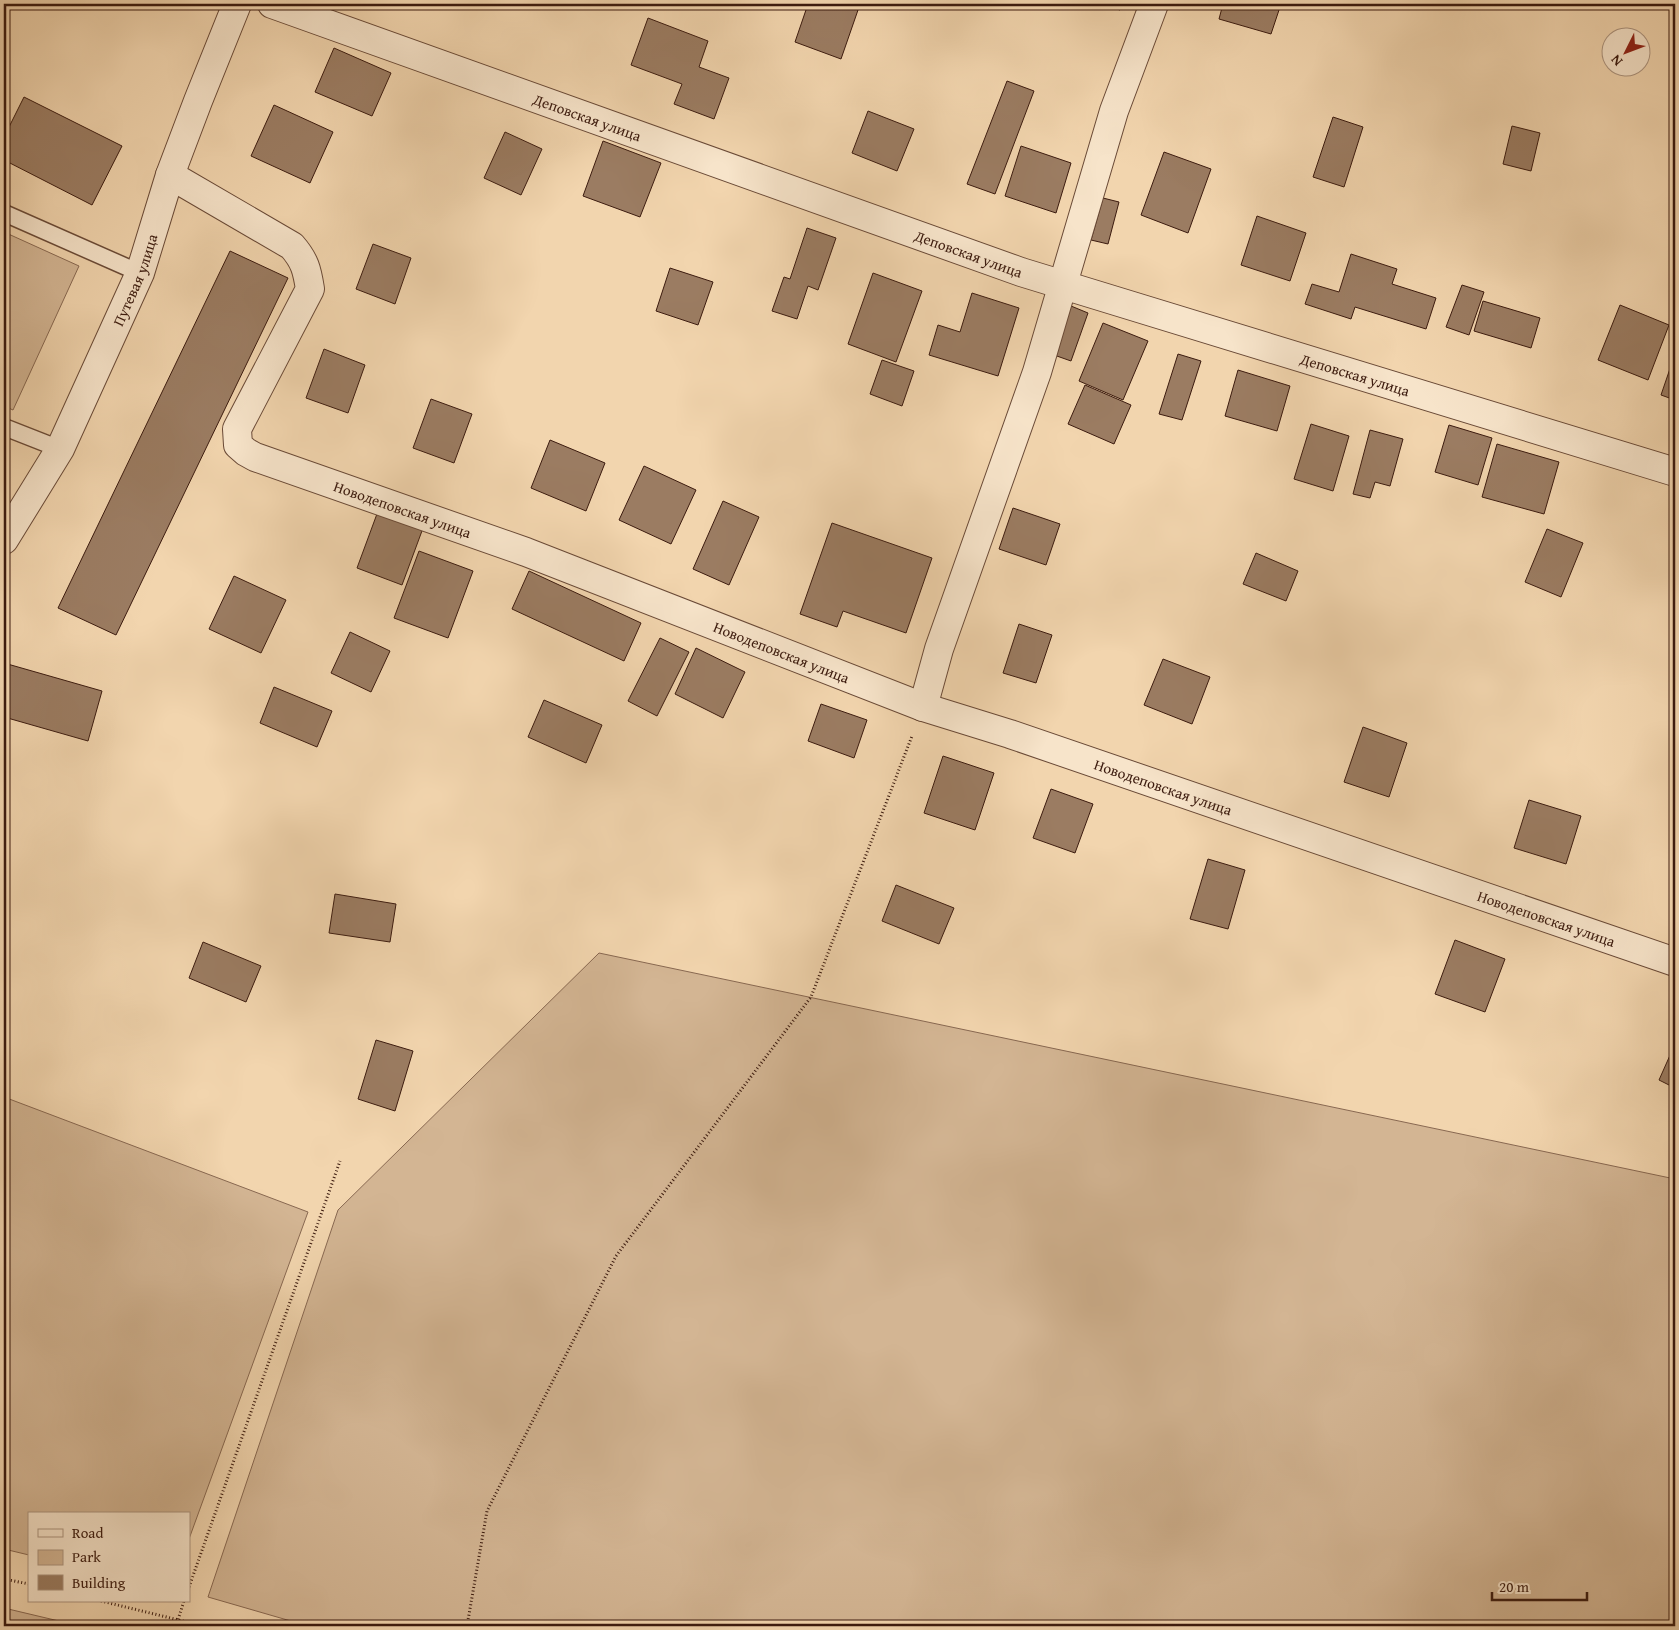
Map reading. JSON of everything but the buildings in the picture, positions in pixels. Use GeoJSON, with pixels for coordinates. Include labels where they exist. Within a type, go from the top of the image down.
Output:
{"type":"FeatureCollection","features":[{"type":"Feature","properties":{"kind":"street","name":"Путевая улица"},"geometry":{"type":"LineString","coordinates":[[4,540],[60,449],[140,273],[170,175],[237,4]]}},
{"type":"Feature","properties":{"kind":"street","name":"Деповская улица"},"geometry":{"type":"LineString","coordinates":[[272,4],[1021,272],[1675,472]]}},
{"type":"Feature","properties":{"kind":"street"},"geometry":{"type":"LineString","coordinates":[[923,707],[940,649],[1037,372],[1114,111],[1154,4]]}},
{"type":"Feature","properties":{"kind":"street","name":"Новодеповская улица"},"geometry":{"type":"LineString","coordinates":[[170,175],[292,246],[306,267],[310,289],[237,429],[238,446],[255,457],[526,552],[923,707],[1010,734],[1675,962]]}},
{"type":"Feature","properties":{"kind":"lane"},"geometry":{"type":"LineString","coordinates":[[4,213],[140,273]]}},
{"type":"Feature","properties":{"kind":"lane"},"geometry":{"type":"LineString","coordinates":[[4,427],[60,449]]}},
{"type":"Feature","properties":{"kind":"path"},"geometry":{"type":"LineString","coordinates":[[467,1626],[487,1511],[616,1256],[811,997],[923,707]]}},
{"type":"Feature","properties":{"kind":"path"},"geometry":{"type":"LineString","coordinates":[[190,1584],[340,1161]]}},
{"type":"Feature","properties":{"kind":"path"},"geometry":{"type":"LineString","coordinates":[[4,1578],[28,1584]]}},
{"type":"Feature","properties":{"kind":"path"},"geometry":{"type":"LineString","coordinates":[[105,1602],[203,1626]]}},
{"type":"Feature","properties":{"kind":"path"},"geometry":{"type":"LineString","coordinates":[[176,1626],[184,1602]]}},
{"type":"Feature","properties":{"kind":"green space"},"geometry":{"type":"Polygon","coordinates":[[[4,232],[79,266],[13,410],[4,406],[4,232]]]}},
{"type":"Feature","properties":{"kind":"green space"},"geometry":{"type":"Polygon","coordinates":[[[599,953],[1675,1179],[1675,1626],[308,1626],[208,1597],[338,1210],[599,953]]]}},
{"type":"Feature","properties":{"kind":"green space"},"geometry":{"type":"Polygon","coordinates":[[[4,1097],[308,1212],[190,1536],[190,1512],[28,1512],[28,1555],[4,1549],[4,1097]]]}},
{"type":"Feature","properties":{"kind":"green space"},"geometry":{"type":"Polygon","coordinates":[[[4,1608],[80,1626],[4,1626],[4,1608]]]}}]}
